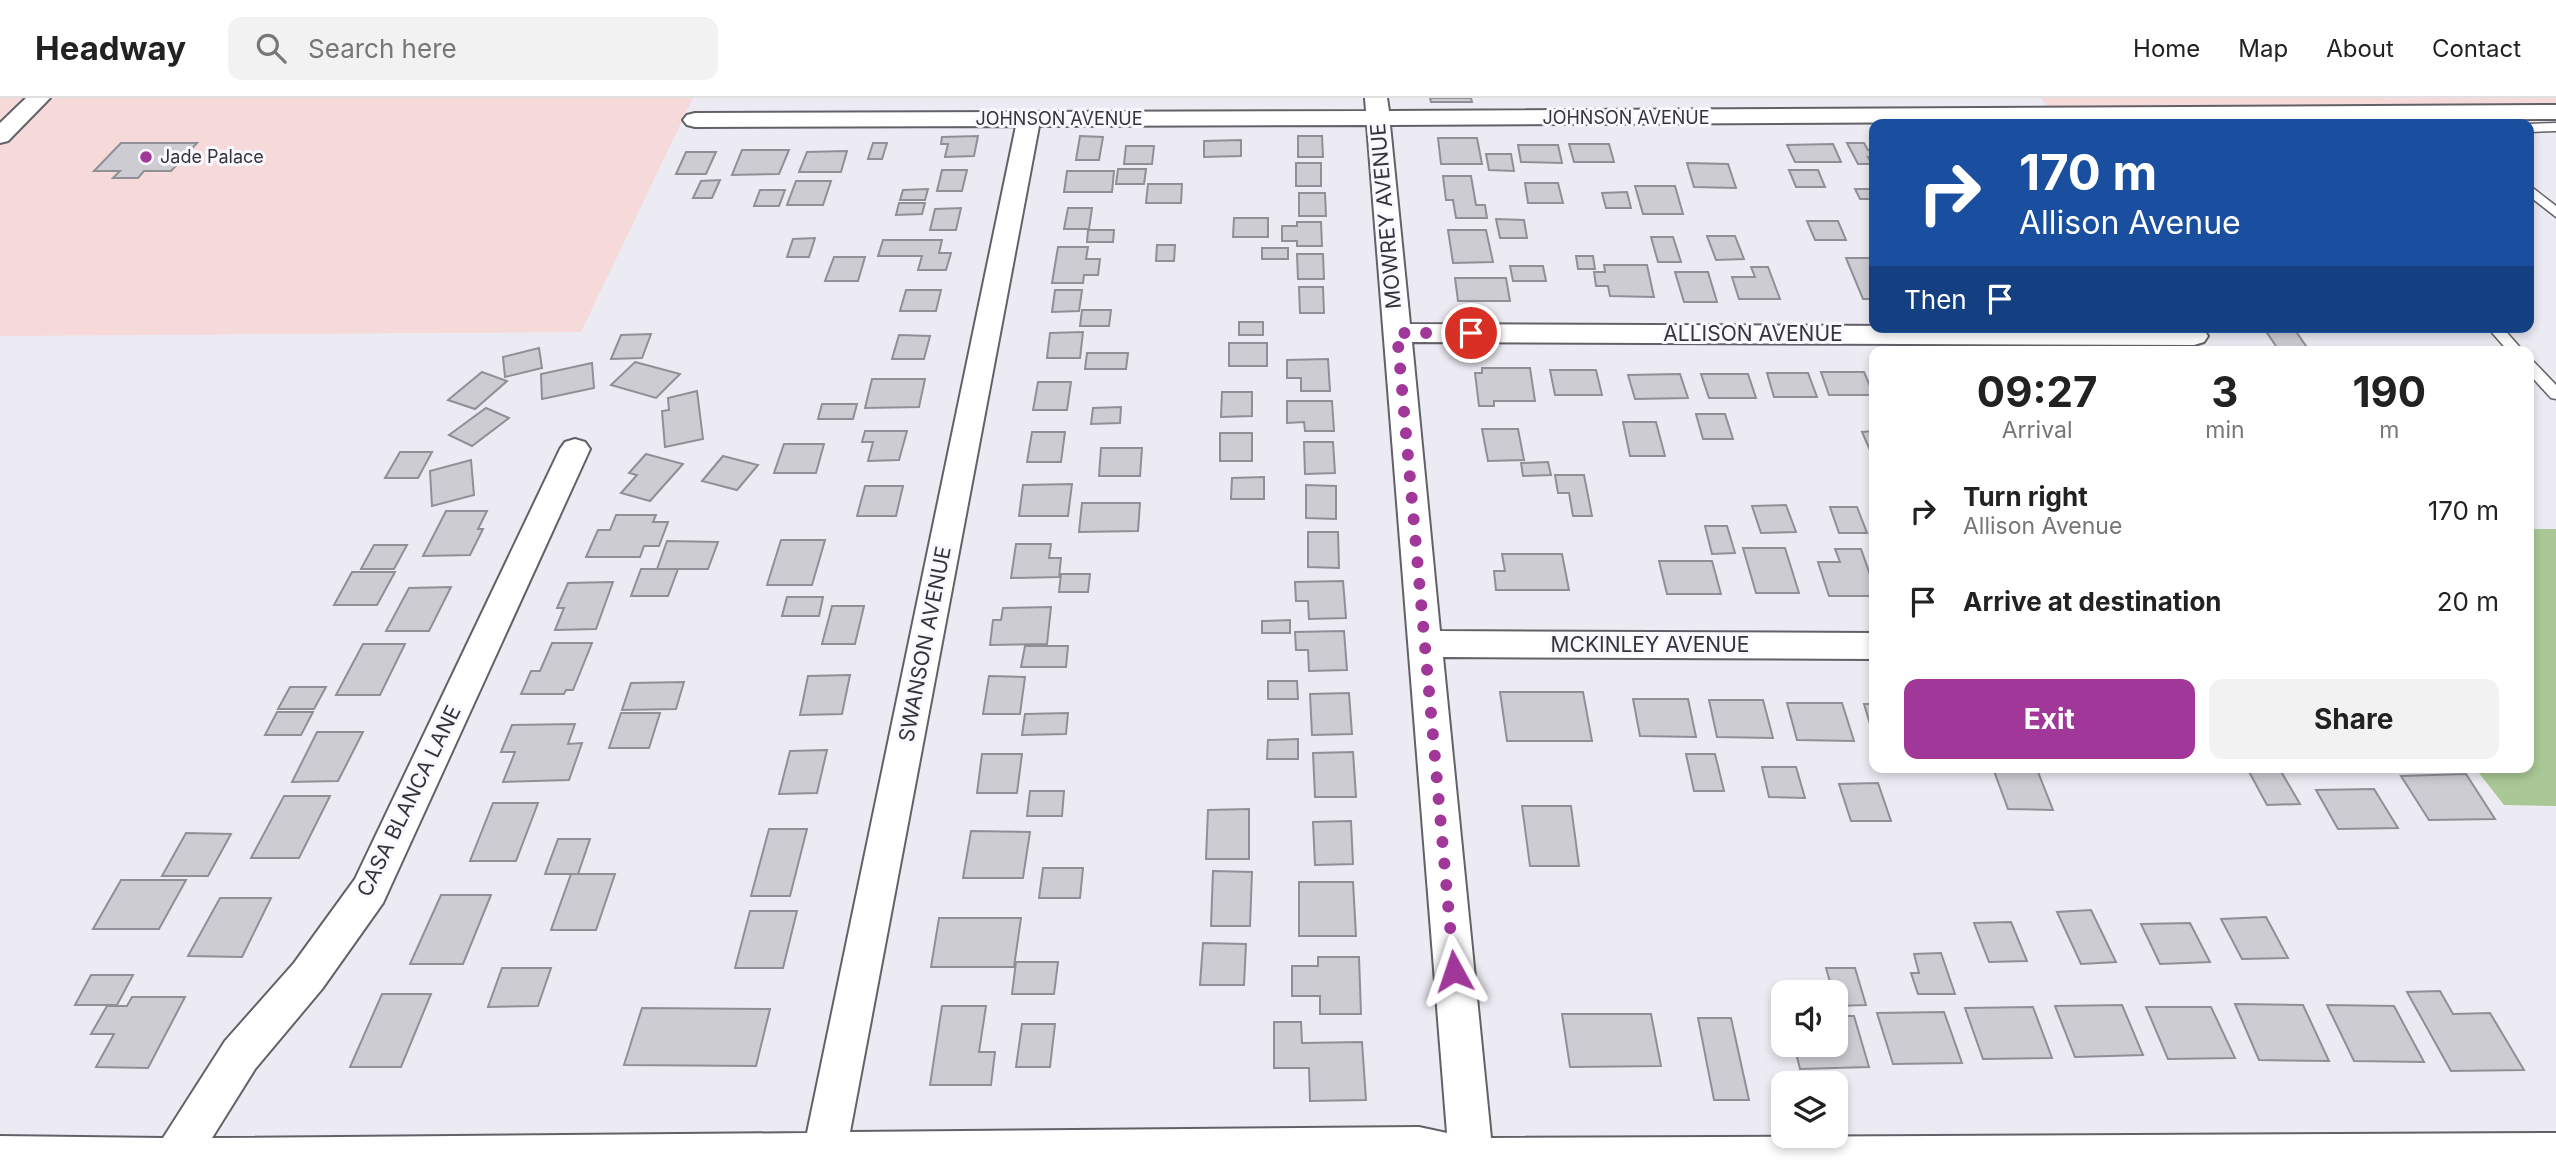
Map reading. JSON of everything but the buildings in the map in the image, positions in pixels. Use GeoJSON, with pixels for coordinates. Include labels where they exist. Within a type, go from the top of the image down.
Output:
{"type":"FeatureCollection","features":[{"type":"Feature","properties":{"kind":"street"},"geometry":{"type":"LineString","coordinates":[[0,136],[39,98]]}},
{"type":"Feature","properties":{"kind":"street","name":"JOHNSON AVENUE"},"geometry":{"type":"LineString","coordinates":[[695,120],[1029,119],[1377,108],[2556,112]]}},
{"type":"Feature","properties":{"kind":"street","name":"MOWREY AVENUE"},"geometry":{"type":"LineString","coordinates":[[1377,108],[1471,1165]]}},
{"type":"Feature","properties":{"kind":"street","name":"SWANSON AVENUE"},"geometry":{"type":"LineString","coordinates":[[823,1162],[1029,119]]}},
{"type":"Feature","properties":{"kind":"street","name":"ALLISON AVENUE"},"geometry":{"type":"LineString","coordinates":[[1397,333],[2195,338]]}},
{"type":"Feature","properties":{"kind":"street","name":"CASA BLANCA LANE"},"geometry":{"type":"LineString","coordinates":[[174,1160],[240,1055],[308,976],[369,891],[575,449]]}},
{"type":"Feature","properties":{"kind":"street","name":"MCKINLEY AVENUE"},"geometry":{"type":"LineString","coordinates":[[1425,645],[1869,646]]}},
{"type":"Feature","properties":{"kind":"street"},"geometry":{"type":"LineString","coordinates":[[0,1158],[823,1162],[1419,1149],[1471,1165],[2556,1155]]}},
{"type":"Feature","properties":{"kind":"lane"},"geometry":{"type":"LineString","coordinates":[[2534,128],[2556,127]]}},
{"type":"Feature","properties":{"kind":"lane"},"geometry":{"type":"LineString","coordinates":[[2534,193],[2556,213]]}},
{"type":"Feature","properties":{"kind":"lane"},"geometry":{"type":"LineString","coordinates":[[2500,333],[2511,346]]}},
{"type":"Feature","properties":{"kind":"lane"},"geometry":{"type":"LineString","coordinates":[[2534,370],[2556,394]]}},
{"type":"Feature","properties":{"kind":"shaded area"},"geometry":{"type":"Polygon","coordinates":[[[0,98],[693,98],[581,332],[0,336],[0,98]]]}},
{"type":"Feature","properties":{"kind":"shaded area"},"geometry":{"type":"Polygon","coordinates":[[[2041,98],[2556,98],[2556,110],[2052,112],[2041,98]]]}},
{"type":"Feature","properties":{"kind":"green space"},"geometry":{"type":"Polygon","coordinates":[[[2534,529],[2556,529],[2556,806],[2504,805],[2479,773],[2534,773],[2534,529]]]}},
{"type":"Feature","properties":{"kind":"place","name":"Jade Palace"},"geometry":{"type":"Point","coordinates":[146,157]}},
{"type":"Feature","properties":{"kind":"route"},"geometry":{"type":"LineString","coordinates":[[1454,971],[1397,333],[1471,333]]}}]}
